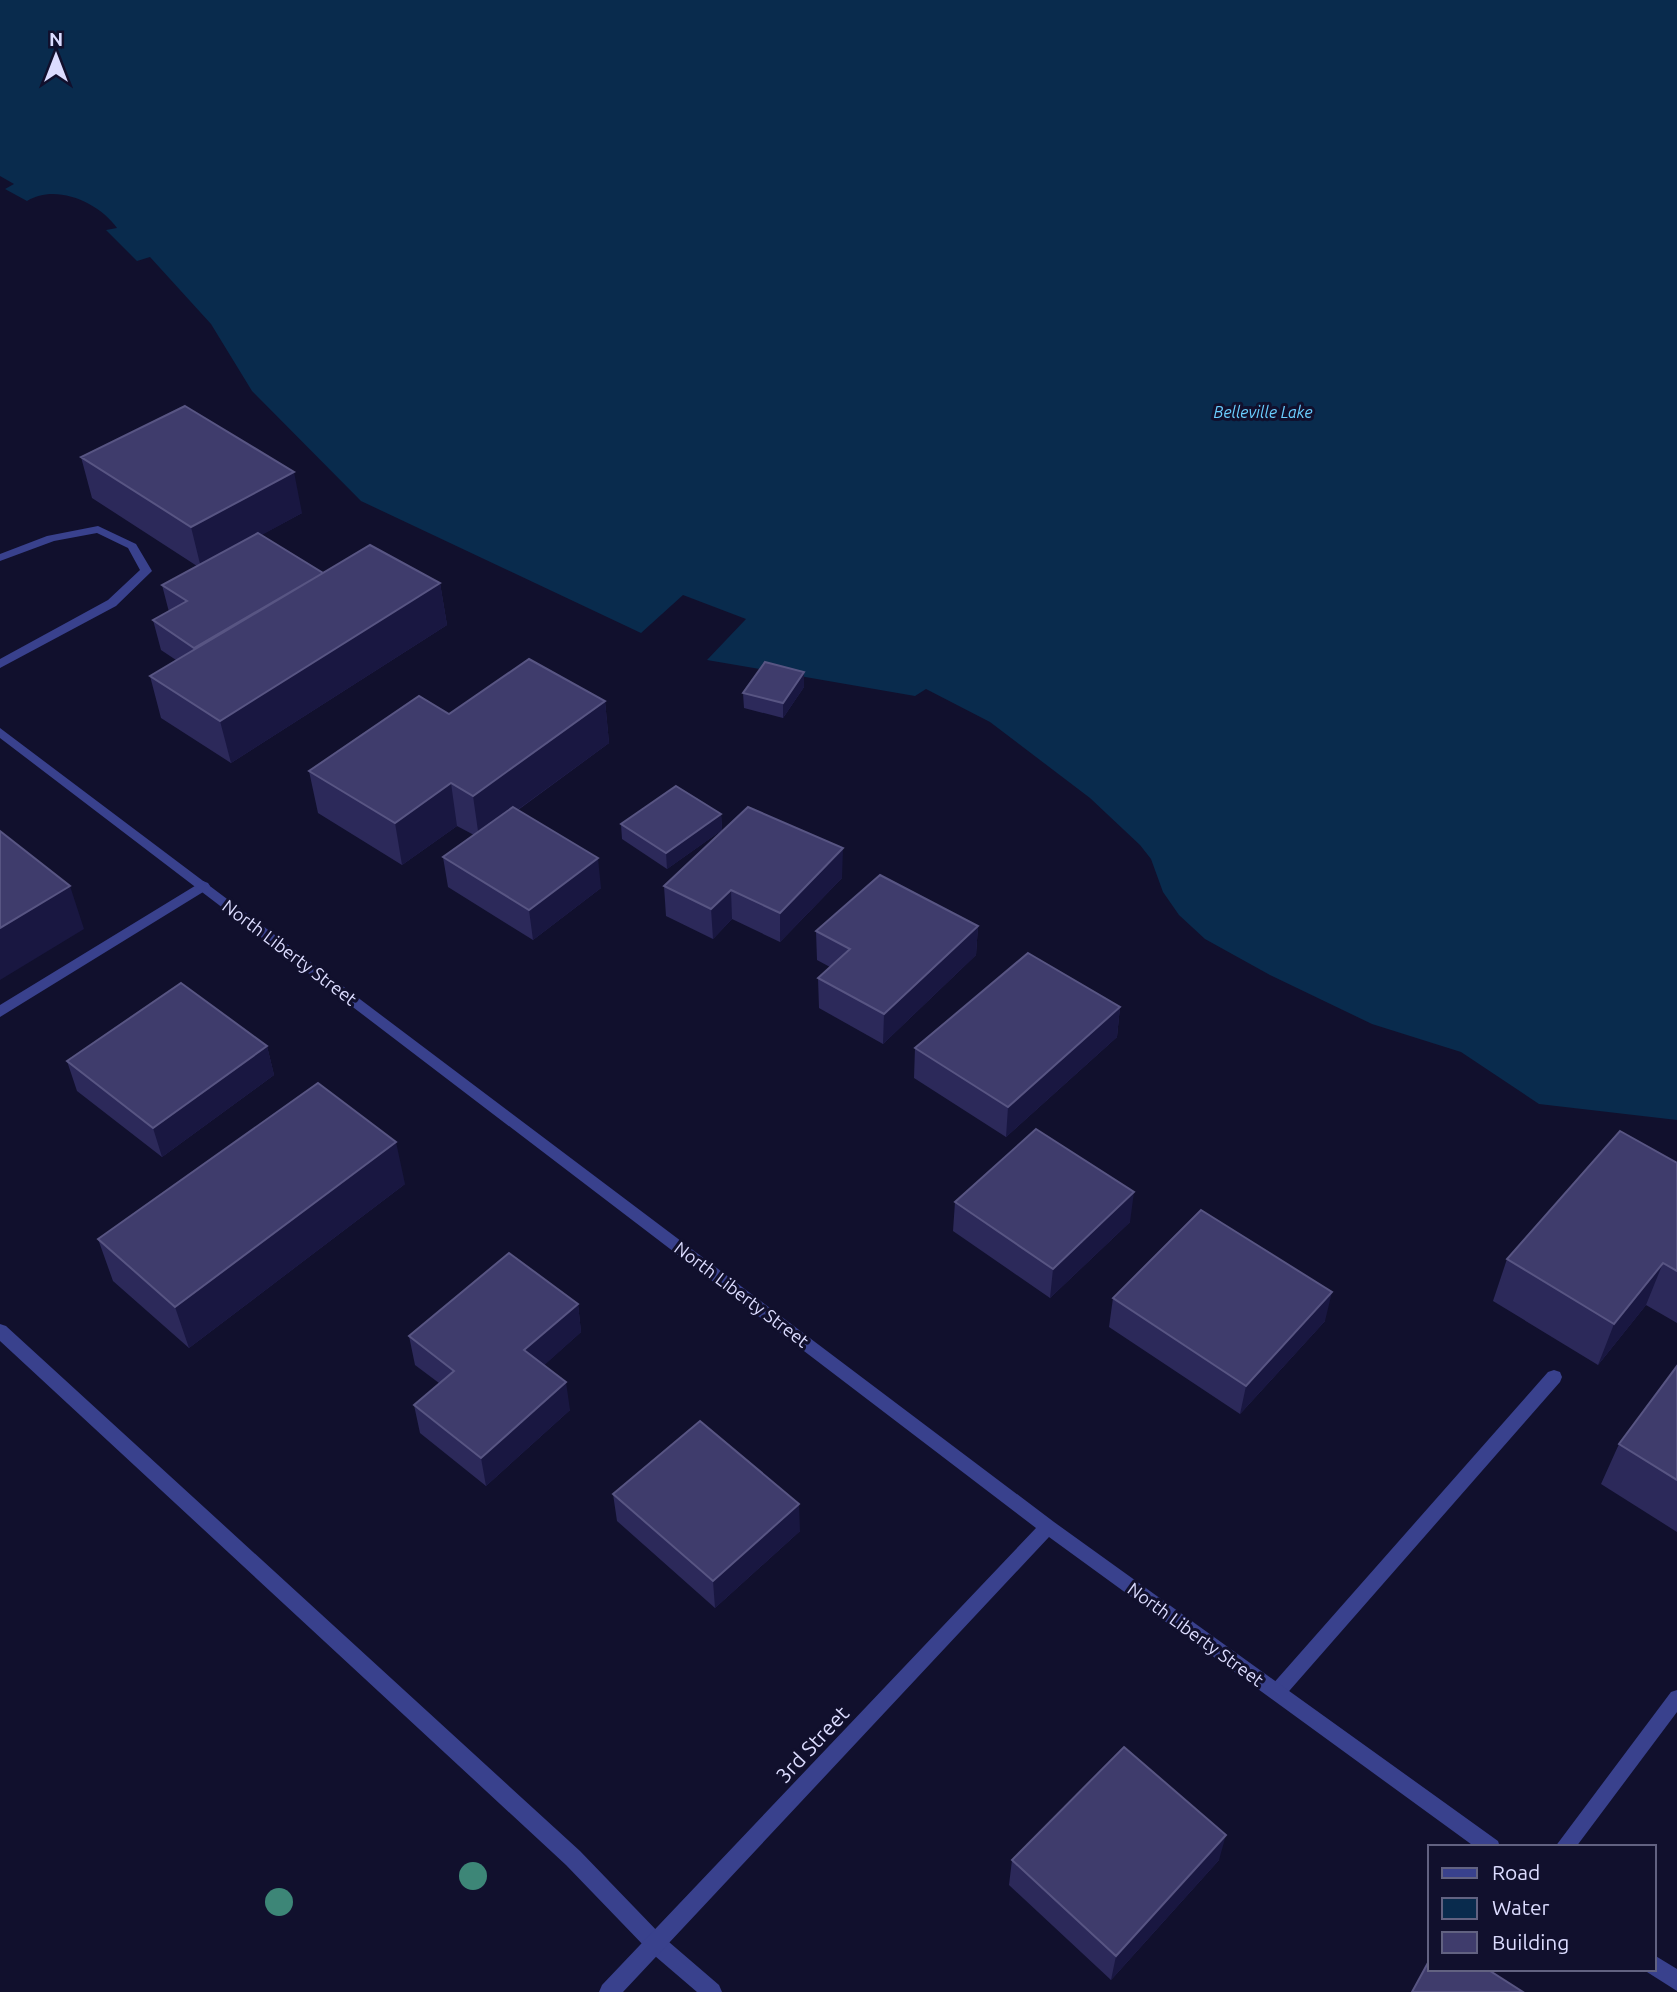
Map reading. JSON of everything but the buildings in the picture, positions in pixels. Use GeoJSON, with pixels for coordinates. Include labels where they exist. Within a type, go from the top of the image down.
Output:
{"type":"FeatureCollection","features":[{"type":"Feature","properties":{"kind":"street"},"geometry":{"type":"LineString","coordinates":[[0,558],[51,538],[98,529],[132,545],[146,571],[112,603],[0,664]]}},
{"type":"Feature","properties":{"kind":"street","name":"North Liberty Street"},"geometry":{"type":"LineString","coordinates":[[0,732],[1048,1527],[1488,1845]]}},
{"type":"Feature","properties":{"kind":"street"},"geometry":{"type":"LineString","coordinates":[[0,1012],[203,886]]}},
{"type":"Feature","properties":{"kind":"street"},"geometry":{"type":"LineString","coordinates":[[0,1331],[573,1858],[655,1943],[712,1992]]}},
{"type":"Feature","properties":{"kind":"street"},"geometry":{"type":"LineString","coordinates":[[1277,1692],[1554,1377]]}},
{"type":"Feature","properties":{"kind":"street","name":"3rd Street"},"geometry":{"type":"LineString","coordinates":[[608,1992],[1048,1527]]}},
{"type":"Feature","properties":{"kind":"street"},"geometry":{"type":"LineString","coordinates":[[1566,1845],[1677,1698]]}},
{"type":"Feature","properties":{"kind":"street"},"geometry":{"type":"LineString","coordinates":[[1656,1966],[1677,1981]]}},
{"type":"Feature","properties":{"kind":"water","name":"Belleville Lake"},"geometry":{"type":"Polygon","coordinates":[[[0,0],[1677,0],[1677,1120],[1539,1104],[1461,1052],[1372,1024],[1270,975],[1205,939],[1179,915],[1163,892],[1151,859],[1140,845],[1090,798],[990,722],[926,689],[915,696],[707,660],[746,619],[683,595],[641,633],[361,501],[252,391],[211,324],[150,257],[137,261],[106,230],[117,228],[99,210],[76,198],[63,195],[38,196],[27,201],[5,189],[14,184],[0,176],[0,0]]]}}]}
